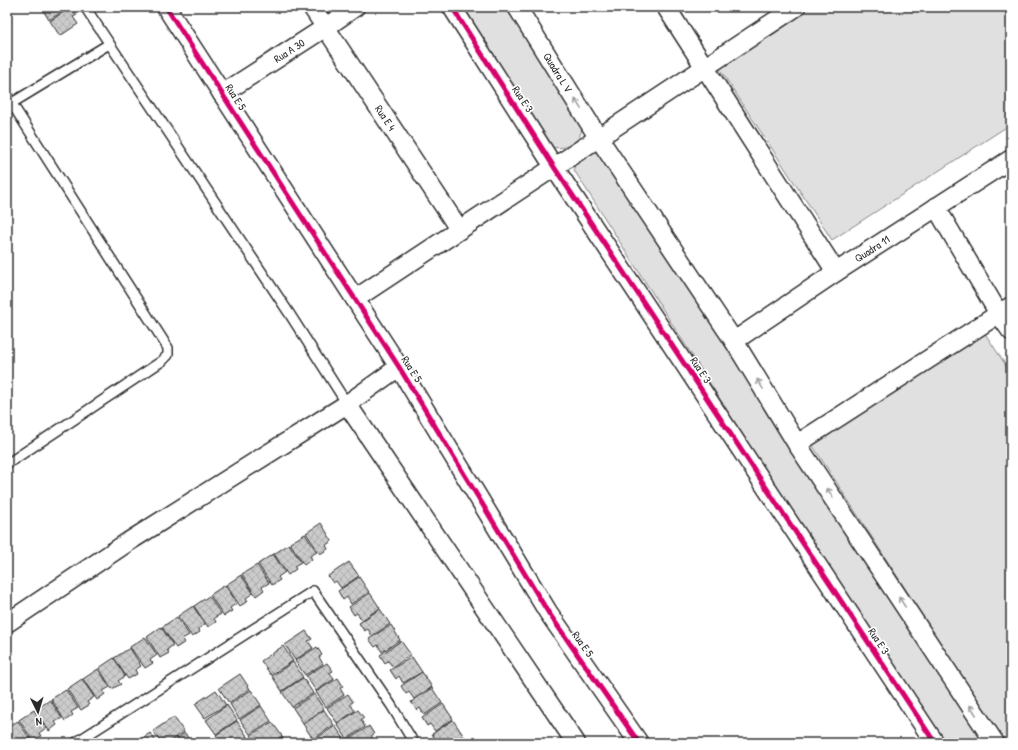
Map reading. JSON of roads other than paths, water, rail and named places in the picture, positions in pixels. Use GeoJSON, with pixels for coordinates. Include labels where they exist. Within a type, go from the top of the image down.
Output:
{"type":"FeatureCollection","features":[{"type":"Feature","properties":{"kind":"street","name":"Rua E 5"},"geometry":{"type":"LineString","coordinates":[[166,7],[399,367],[548,612],[639,743]]}},
{"type":"Feature","properties":{"kind":"street","name":"Rua E 4"},"geometry":{"type":"LineString","coordinates":[[312,7],[459,229]]}},
{"type":"Feature","properties":{"kind":"street","name":"Rua A 30"},"geometry":{"type":"LineString","coordinates":[[222,94],[326,28],[355,7]]}},
{"type":"Feature","properties":{"kind":"street","name":"Rua E 3"},"geometry":{"type":"LineString","coordinates":[[452,7],[554,167],[935,743]]}},
{"type":"Feature","properties":{"kind":"street","name":"Quadra L V"},"geometry":{"type":"LineString","coordinates":[[517,7],[598,137],[734,341],[797,444],[995,743]]}},
{"type":"Feature","properties":{"kind":"street"},"geometry":{"type":"LineString","coordinates":[[666,7],[836,272]]}},
{"type":"Feature","properties":{"kind":"street"},"geometry":{"type":"LineString","coordinates":[[355,299],[796,7]]}},
{"type":"Feature","properties":{"kind":"street","name":"Quadra 11"},"geometry":{"type":"LineString","coordinates":[[734,341],[836,272],[1011,159]]}},
{"type":"Feature","properties":{"kind":"street"},"geometry":{"type":"LineString","coordinates":[[936,207],[1005,310],[1011,331]]}},
{"type":"Feature","properties":{"kind":"street"},"geometry":{"type":"LineString","coordinates":[[797,444],[1005,310]]}},
{"type":"Feature","properties":{"kind":"street"},"geometry":{"type":"LineString","coordinates":[[7,622],[128,542],[347,404],[399,367]]}},
{"type":"Feature","properties":{"kind":"street"},"geometry":{"type":"LineString","coordinates":[[347,404],[576,743]]}},
{"type":"Feature","properties":{"kind":"lane"},"geometry":{"type":"LineString","coordinates":[[86,7],[109,44],[289,313],[347,404]]}},
{"type":"Feature","properties":{"kind":"lane"},"geometry":{"type":"LineString","coordinates":[[7,464],[162,361],[168,355],[168,348],[9,99],[109,44]]}},
{"type":"Feature","properties":{"kind":"lane"},"geometry":{"type":"LineString","coordinates":[[75,743],[313,591],[391,705],[414,743]]}}]}
